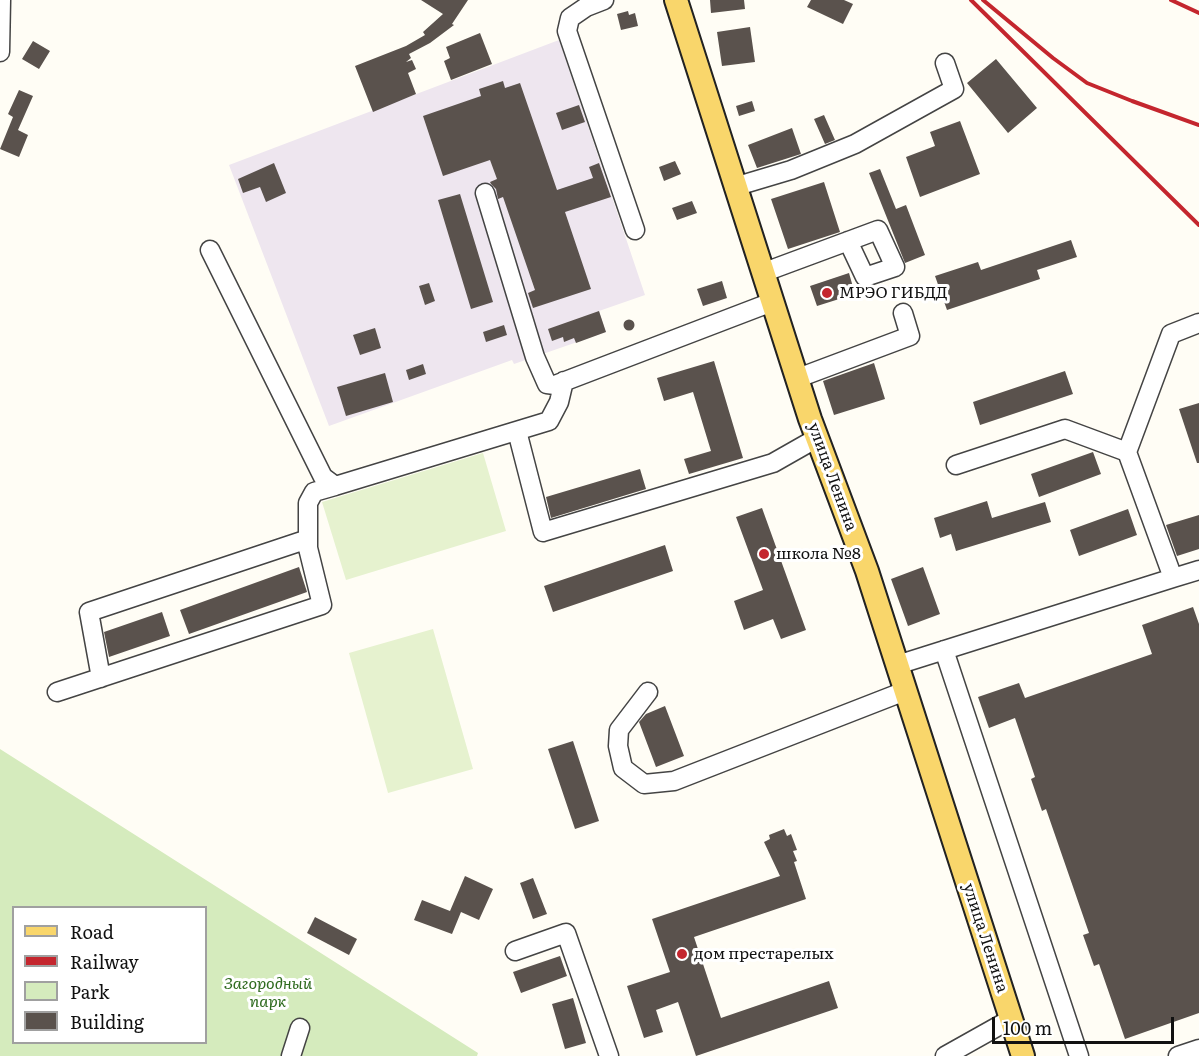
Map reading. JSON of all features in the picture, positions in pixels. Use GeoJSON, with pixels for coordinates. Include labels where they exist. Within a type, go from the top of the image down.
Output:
{"type":"FeatureCollection","features":[{"type":"Feature","properties":{"kind":"main road","name":"улица Ленина"},"geometry":{"type":"LineString","coordinates":[[676,0],[762,273],[817,438],[867,570],[1023,1056]]}},
{"type":"Feature","properties":{"kind":"lane"},"geometry":{"type":"LineString","coordinates":[[0,52],[1,0]]}},
{"type":"Feature","properties":{"kind":"lane"},"geometry":{"type":"LineString","coordinates":[[604,0],[586,7],[570,18],[567,32],[635,230]]}},
{"type":"Feature","properties":{"kind":"lane"},"geometry":{"type":"LineString","coordinates":[[734,187],[791,170],[855,144],[954,89],[945,63]]}},
{"type":"Feature","properties":{"kind":"lane"},"geometry":{"type":"LineString","coordinates":[[485,193],[535,357],[547,384],[555,385],[772,302]]}},
{"type":"Feature","properties":{"kind":"lane"},"geometry":{"type":"LineString","coordinates":[[762,273],[849,241]]}},
{"type":"Feature","properties":{"kind":"lane"},"geometry":{"type":"LineString","coordinates":[[210,250],[323,477],[335,486]]}},
{"type":"Feature","properties":{"kind":"lane"},"geometry":{"type":"LineString","coordinates":[[798,378],[910,336],[903,313]]}},
{"type":"Feature","properties":{"kind":"lane"},"geometry":{"type":"LineString","coordinates":[[1173,578],[1126,452],[1171,334],[1199,323]]}},
{"type":"Feature","properties":{"kind":"lane"},"geometry":{"type":"LineString","coordinates":[[57,692],[322,605],[308,548],[308,503],[314,492],[549,421],[559,402],[564,381]]}},
{"type":"Feature","properties":{"kind":"lane"},"geometry":{"type":"LineString","coordinates":[[956,465],[1065,429],[1126,452]]}},
{"type":"Feature","properties":{"kind":"lane"},"geometry":{"type":"LineString","coordinates":[[517,431],[543,532],[773,463],[817,438]]}},
{"type":"Feature","properties":{"kind":"lane"},"geometry":{"type":"LineString","coordinates":[[101,678],[89,612],[308,540]]}},
{"type":"Feature","properties":{"kind":"lane"},"geometry":{"type":"LineString","coordinates":[[897,665],[1199,570]]}},
{"type":"Feature","properties":{"kind":"lane"},"geometry":{"type":"LineString","coordinates":[[944,650],[1078,1056]]}},
{"type":"Feature","properties":{"kind":"lane"},"geometry":{"type":"LineString","coordinates":[[648,692],[619,730],[618,738],[623,768],[644,784],[674,781],[905,692]]}},
{"type":"Feature","properties":{"kind":"lane"},"geometry":{"type":"LineString","coordinates":[[515,951],[566,933],[609,1056]]}},
{"type":"Feature","properties":{"kind":"lane"},"geometry":{"type":"LineString","coordinates":[[945,1056],[965,1051],[1011,1019]]}},
{"type":"Feature","properties":{"kind":"lane"},"geometry":{"type":"LineString","coordinates":[[291,1056],[300,1028]]}},
{"type":"Feature","properties":{"kind":"lane"},"geometry":{"type":"LineString","coordinates":[[1178,1056],[1199,1049]]}},
{"type":"Feature","properties":{"kind":"shaded area"},"geometry":{"type":"Polygon","coordinates":[[[559,40],[645,295],[599,311],[606,332],[514,364],[512,360],[329,426],[229,165],[559,40]]]}},
{"type":"Feature","properties":{"kind":"green space"},"geometry":{"type":"Polygon","coordinates":[[[483,453],[506,531],[346,580],[322,502],[483,453]]]}},
{"type":"Feature","properties":{"kind":"green space"},"geometry":{"type":"Polygon","coordinates":[[[433,629],[473,769],[388,793],[349,653],[433,629]]]}},
{"type":"Feature","properties":{"kind":"green space","name":"Загородный парк"},"geometry":{"type":"Polygon","coordinates":[[[0,749],[478,1053],[477,1056],[0,1056],[0,749]]]}},
{"type":"Feature","properties":{"kind":"building"},"geometry":{"type":"Polygon","coordinates":[[[421,0],[468,0],[452,24],[454,25],[430,43],[409,54],[411,58],[406,62],[412,60],[416,69],[408,73],[416,94],[373,112],[355,66],[406,46],[425,35],[423,32],[443,14],[421,0]]]}},
{"type":"Feature","properties":{"kind":"building"},"geometry":{"type":"Polygon","coordinates":[[[710,0],[744,0],[745,9],[711,13],[710,0]]]}},
{"type":"Feature","properties":{"kind":"building"},"geometry":{"type":"Polygon","coordinates":[[[811,0],[844,0],[853,4],[843,24],[807,7],[811,0]]]}},
{"type":"Feature","properties":{"kind":"building"},"geometry":{"type":"Polygon","coordinates":[[[628,11],[629,15],[635,13],[638,26],[621,30],[617,14],[628,11]]]}},
{"type":"Feature","properties":{"kind":"building"},"geometry":{"type":"Polygon","coordinates":[[[750,27],[755,62],[722,66],[717,32],[750,27]]]}},
{"type":"Feature","properties":{"kind":"building"},"geometry":{"type":"Polygon","coordinates":[[[480,33],[492,64],[451,80],[444,61],[450,58],[446,47],[480,33]]]}},
{"type":"Feature","properties":{"kind":"building"},"geometry":{"type":"Polygon","coordinates":[[[33,41],[50,51],[39,69],[22,59],[33,41]]]}},
{"type":"Feature","properties":{"kind":"building"},"geometry":{"type":"Polygon","coordinates":[[[996,59],[1037,108],[1008,133],[967,83],[996,59]]]}},
{"type":"Feature","properties":{"kind":"building"},"geometry":{"type":"Polygon","coordinates":[[[503,81],[505,88],[520,83],[557,190],[593,178],[589,167],[599,163],[611,197],[565,212],[591,289],[533,308],[528,293],[535,290],[503,197],[498,199],[496,189],[490,182],[497,179],[490,160],[443,176],[423,116],[481,96],[479,89],[503,81]]]}},
{"type":"Feature","properties":{"kind":"building"},"geometry":{"type":"Polygon","coordinates":[[[19,90],[33,96],[18,130],[28,135],[19,157],[0,149],[13,117],[8,114],[19,90]]]}},
{"type":"Feature","properties":{"kind":"building"},"geometry":{"type":"Polygon","coordinates":[[[752,101],[755,111],[739,116],[736,106],[752,101]]]}},
{"type":"Feature","properties":{"kind":"building"},"geometry":{"type":"Polygon","coordinates":[[[579,105],[585,122],[562,130],[556,113],[579,105]]]}},
{"type":"Feature","properties":{"kind":"building"},"geometry":{"type":"Polygon","coordinates":[[[824,115],[835,140],[825,144],[814,119],[824,115]]]}},
{"type":"Feature","properties":{"kind":"building"},"geometry":{"type":"Polygon","coordinates":[[[960,121],[980,174],[920,197],[906,157],[935,146],[930,132],[960,121]]]}},
{"type":"Feature","properties":{"kind":"building"},"geometry":{"type":"Polygon","coordinates":[[[792,128],[801,154],[757,168],[748,145],[792,128]]]}},
{"type":"Feature","properties":{"kind":"building"},"geometry":{"type":"Polygon","coordinates":[[[675,161],[681,174],[664,181],[659,167],[675,161]]]}},
{"type":"Feature","properties":{"kind":"building"},"geometry":{"type":"Polygon","coordinates":[[[274,163],[286,193],[266,202],[260,187],[243,193],[238,179],[274,163]]]}},
{"type":"Feature","properties":{"kind":"building"},"geometry":{"type":"Polygon","coordinates":[[[880,169],[896,209],[906,205],[925,255],[905,263],[869,173],[880,169]]]}},
{"type":"Feature","properties":{"kind":"building"},"geometry":{"type":"Polygon","coordinates":[[[824,182],[840,232],[788,249],[771,199],[824,182]]]}},
{"type":"Feature","properties":{"kind":"building"},"geometry":{"type":"Polygon","coordinates":[[[460,194],[493,302],[471,309],[438,200],[460,194]]]}},
{"type":"Feature","properties":{"kind":"building"},"geometry":{"type":"Polygon","coordinates":[[[692,201],[697,213],[677,220],[672,208],[692,201]]]}},
{"type":"Feature","properties":{"kind":"building"},"geometry":{"type":"Polygon","coordinates":[[[1071,240],[1077,257],[1037,270],[1040,279],[947,310],[935,276],[978,262],[981,270],[1071,240]]]}},
{"type":"Feature","properties":{"kind":"building"},"geometry":{"type":"Polygon","coordinates":[[[849,273],[855,294],[817,306],[810,286],[849,273]]]}},
{"type":"Feature","properties":{"kind":"building"},"geometry":{"type":"Polygon","coordinates":[[[722,281],[727,298],[703,306],[697,289],[722,281]]]}},
{"type":"Feature","properties":{"kind":"building"},"geometry":{"type":"Polygon","coordinates":[[[429,283],[435,301],[425,305],[419,286],[429,283]]]}},
{"type":"Feature","properties":{"kind":"building"},"geometry":{"type":"Polygon","coordinates":[[[599,311],[606,332],[576,343],[574,338],[564,342],[563,337],[552,341],[548,329],[599,311]]]}},
{"type":"Feature","properties":{"kind":"building"},"geometry":{"type":"Polygon","coordinates":[[[629,320],[633,321],[633,329],[629,330],[625,329],[624,325],[625,321],[629,320]]]}},
{"type":"Feature","properties":{"kind":"building"},"geometry":{"type":"Polygon","coordinates":[[[504,325],[507,335],[486,342],[483,332],[504,325]]]}},
{"type":"Feature","properties":{"kind":"building"},"geometry":{"type":"Polygon","coordinates":[[[375,328],[381,348],[360,355],[353,335],[375,328]]]}},
{"type":"Feature","properties":{"kind":"building"},"geometry":{"type":"Polygon","coordinates":[[[714,361],[743,458],[689,474],[684,459],[711,451],[693,392],[664,401],[657,378],[714,361]]]}},
{"type":"Feature","properties":{"kind":"building"},"geometry":{"type":"Polygon","coordinates":[[[874,363],[885,399],[834,415],[823,381],[874,363]]]}},
{"type":"Feature","properties":{"kind":"building"},"geometry":{"type":"Polygon","coordinates":[[[423,364],[426,374],[409,380],[406,370],[423,364]]]}},
{"type":"Feature","properties":{"kind":"building"},"geometry":{"type":"Polygon","coordinates":[[[1065,371],[1073,394],[980,425],[973,402],[1065,371]]]}},
{"type":"Feature","properties":{"kind":"building"},"geometry":{"type":"Polygon","coordinates":[[[385,373],[393,402],[346,416],[337,387],[385,373]]]}},
{"type":"Feature","properties":{"kind":"building"},"geometry":{"type":"Polygon","coordinates":[[[1199,403],[1199,463],[1197,463],[1179,409],[1199,403]]]}},
{"type":"Feature","properties":{"kind":"building"},"geometry":{"type":"Polygon","coordinates":[[[1093,452],[1101,474],[1039,497],[1031,474],[1093,452]]]}},
{"type":"Feature","properties":{"kind":"building"},"geometry":{"type":"Polygon","coordinates":[[[640,469],[646,489],[551,518],[546,497],[640,469]]]}},
{"type":"Feature","properties":{"kind":"building"},"geometry":{"type":"Polygon","coordinates":[[[987,501],[992,518],[1045,502],[1051,522],[956,551],[951,534],[940,538],[934,518],[987,501]]]}},
{"type":"Feature","properties":{"kind":"building","name":"школа №8"},"geometry":{"type":"Polygon","coordinates":[[[762,508],[806,630],[781,639],[773,619],[744,630],[734,601],[763,590],[736,517],[762,508]]]}},
{"type":"Feature","properties":{"kind":"building"},"geometry":{"type":"Polygon","coordinates":[[[1128,509],[1137,535],[1079,556],[1070,530],[1128,509]]]}},
{"type":"Feature","properties":{"kind":"building"},"geometry":{"type":"Polygon","coordinates":[[[1199,515],[1199,549],[1177,556],[1166,525],[1199,515]]]}},
{"type":"Feature","properties":{"kind":"building"},"geometry":{"type":"Polygon","coordinates":[[[665,545],[673,571],[553,612],[544,586],[665,545]]]}},
{"type":"Feature","properties":{"kind":"building"},"geometry":{"type":"Polygon","coordinates":[[[299,567],[307,592],[189,634],[180,610],[299,567]]]}},
{"type":"Feature","properties":{"kind":"building"},"geometry":{"type":"Polygon","coordinates":[[[923,567],[940,614],[908,626],[891,579],[923,567]]]}},
{"type":"Feature","properties":{"kind":"building"},"geometry":{"type":"Polygon","coordinates":[[[1193,607],[1199,624],[1199,1013],[1125,1039],[1099,964],[1094,966],[1083,935],[1089,933],[1046,809],[1042,811],[1031,779],[1035,777],[1015,718],[989,728],[978,697],[1019,683],[1025,698],[1152,654],[1142,625],[1193,607]]]}},
{"type":"Feature","properties":{"kind":"building"},"geometry":{"type":"Polygon","coordinates":[[[162,612],[170,636],[109,657],[104,632],[162,612]]]}},
{"type":"Feature","properties":{"kind":"building"},"geometry":{"type":"Polygon","coordinates":[[[665,706],[684,756],[656,767],[639,722],[646,714],[665,706]]]}},
{"type":"Feature","properties":{"kind":"building"},"geometry":{"type":"Polygon","coordinates":[[[573,741],[599,821],[575,829],[548,749],[573,741]]]}},
{"type":"Feature","properties":{"kind":"building","name":"дом престарелых"},"geometry":{"type":"Polygon","coordinates":[[[784,829],[787,836],[791,834],[797,850],[793,851],[797,861],[794,862],[806,899],[694,937],[721,1018],[829,981],[838,1008],[696,1056],[678,1002],[656,1010],[663,1032],[644,1038],[627,986],[670,972],[652,919],[780,876],[764,842],[770,839],[769,835],[784,829]]]}},
{"type":"Feature","properties":{"kind":"building"},"geometry":{"type":"Polygon","coordinates":[[[465,876],[493,889],[479,920],[461,912],[452,934],[414,920],[422,900],[450,911],[465,876]]]}},
{"type":"Feature","properties":{"kind":"building"},"geometry":{"type":"Polygon","coordinates":[[[533,878],[547,914],[533,919],[520,883],[533,878]]]}},
{"type":"Feature","properties":{"kind":"building"},"geometry":{"type":"Polygon","coordinates":[[[315,917],[357,939],[349,955],[307,933],[315,917]]]}},
{"type":"Feature","properties":{"kind":"building"},"geometry":{"type":"Polygon","coordinates":[[[560,956],[567,976],[521,993],[513,972],[560,956]]]}},
{"type":"Feature","properties":{"kind":"building"},"geometry":{"type":"Polygon","coordinates":[[[573,998],[586,1043],[565,1049],[552,1004],[573,998]]]}},
{"type":"Feature","properties":{"kind":"railway"},"geometry":{"type":"LineString","coordinates":[[971,0],[1199,225]]}},
{"type":"Feature","properties":{"kind":"railway"},"geometry":{"type":"LineString","coordinates":[[983,0],[1087,83],[1199,125]]}},
{"type":"Feature","properties":{"kind":"railway"},"geometry":{"type":"LineString","coordinates":[[1171,0],[1199,13]]}},
{"type":"Feature","properties":{"kind":"place","name":"МРЭО ГИБДД"},"geometry":{"type":"Point","coordinates":[827,293]}},
{"type":"Feature","properties":{"kind":"place","name":"школа №8"},"geometry":{"type":"Point","coordinates":[764,554]}},
{"type":"Feature","properties":{"kind":"place","name":"дом престарелых"},"geometry":{"type":"Point","coordinates":[682,954]}}]}
